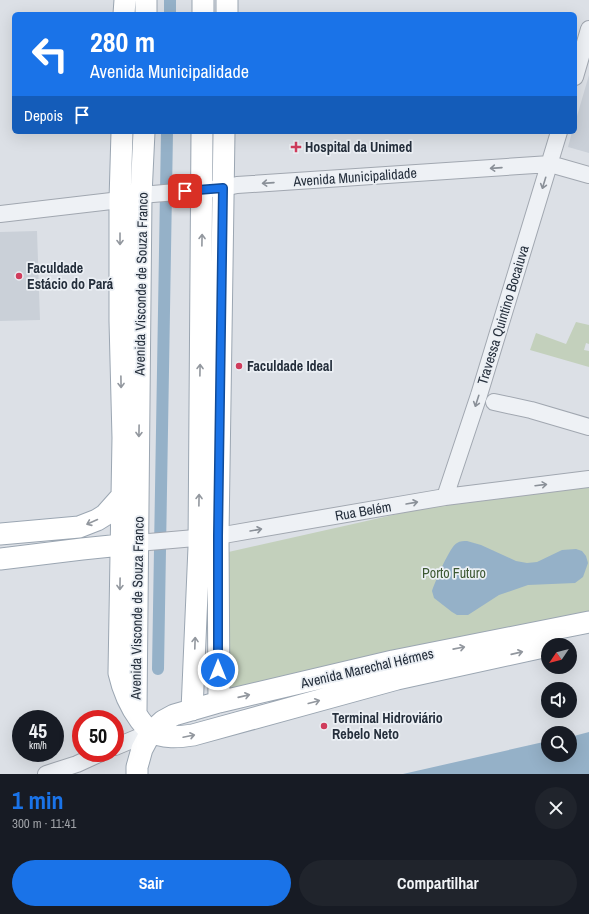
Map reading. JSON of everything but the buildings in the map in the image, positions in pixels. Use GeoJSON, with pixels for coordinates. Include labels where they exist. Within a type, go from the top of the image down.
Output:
{"type":"FeatureCollection","features":[{"type":"Feature","properties":{"kind":"main road"},"geometry":{"type":"LineString","coordinates":[[124,12],[125,0]]}},
{"type":"Feature","properties":{"kind":"main road"},"geometry":{"type":"LineString","coordinates":[[146,0],[146,12]]}},
{"type":"Feature","properties":{"kind":"main road"},"geometry":{"type":"LineString","coordinates":[[203,0],[203,12]]}},
{"type":"Feature","properties":{"kind":"main road"},"geometry":{"type":"LineString","coordinates":[[227,0],[227,12]]}},
{"type":"Feature","properties":{"kind":"main road","name":"Avenida Visconde de Souza Franco"},"geometry":{"type":"LineString","coordinates":[[122,134],[120,200],[120,321],[123,438],[121,497],[136,543]]}},
{"type":"Feature","properties":{"kind":"main road","name":"Avenida Visconde de Souza Franco"},"geometry":{"type":"LineString","coordinates":[[144,134],[146,195],[136,543],[136,714],[151,732]]}},
{"type":"Feature","properties":{"kind":"main road"},"geometry":{"type":"LineString","coordinates":[[202,134],[193,190],[208,538],[219,702]]}},
{"type":"Feature","properties":{"kind":"main road"},"geometry":{"type":"LineString","coordinates":[[192,710],[208,538],[224,134]]}},
{"type":"Feature","properties":{"kind":"main road"},"geometry":{"type":"LineString","coordinates":[[120,321],[140,378]]}},
{"type":"Feature","properties":{"kind":"main road"},"geometry":{"type":"LineString","coordinates":[[0,534],[88,525],[101,518],[113,508],[121,497]]}},
{"type":"Feature","properties":{"kind":"main road"},"geometry":{"type":"LineString","coordinates":[[0,559],[136,543]]}},
{"type":"Feature","properties":{"kind":"main road","name":"Avenida Marechal Hérmes"},"geometry":{"type":"LineString","coordinates":[[151,732],[169,737],[193,735],[395,670],[589,622]]}},
{"type":"Feature","properties":{"kind":"main road"},"geometry":{"type":"LineString","coordinates":[[577,640],[589,637]]}},
{"type":"Feature","properties":{"kind":"main road","name":"Avenida Marechal Hérmes"},"geometry":{"type":"LineString","coordinates":[[151,732],[163,721],[174,715],[219,702],[395,670],[541,647]]}},
{"type":"Feature","properties":{"kind":"main road"},"geometry":{"type":"LineString","coordinates":[[137,774],[137,767],[142,749],[151,732]]}},
{"type":"Feature","properties":{"kind":"street"},"geometry":{"type":"LineString","coordinates":[[577,70],[589,28]]}},
{"type":"Feature","properties":{"kind":"street","name":"Travessa Quintino Bocaiuva"},"geometry":{"type":"LineString","coordinates":[[445,497],[479,394],[558,134]]}},
{"type":"Feature","properties":{"kind":"street","name":"Avenida Municipalidade"},"geometry":{"type":"LineString","coordinates":[[0,214],[120,200],[146,195],[245,185],[550,164],[589,175]]}},
{"type":"Feature","properties":{"kind":"street"},"geometry":{"type":"LineString","coordinates":[[494,402],[531,410],[589,427]]}},
{"type":"Feature","properties":{"kind":"street","name":"Rua Belém"},"geometry":{"type":"LineString","coordinates":[[136,543],[208,538],[445,497],[589,480]]}},
{"type":"Feature","properties":{"kind":"street","name":"Avenida Marechal Hérmes"},"geometry":{"type":"LineString","coordinates":[[124,743],[151,732]]}},
{"type":"Feature","properties":{"kind":"street"},"geometry":{"type":"LineString","coordinates":[[46,774],[81,762]]}},
{"type":"Feature","properties":{"kind":"shaded area"},"geometry":{"type":"Polygon","coordinates":[[[589,75],[589,153],[568,147],[571,134],[577,134],[577,116],[589,75]]]}},
{"type":"Feature","properties":{"kind":"shaded area","name":"Faculdade Estácio do Pará"},"geometry":{"type":"Polygon","coordinates":[[[37,231],[40,320],[0,321],[0,232],[37,231]]]}},
{"type":"Feature","properties":{"kind":"green space"},"geometry":{"type":"Polygon","coordinates":[[[576,322],[589,325],[589,344],[586,343],[584,350],[589,351],[589,367],[530,350],[536,333],[566,344],[576,322]]]}},
{"type":"Feature","properties":{"kind":"green space","name":"Porto Futuro"},"geometry":{"type":"Polygon","coordinates":[[[589,486],[589,615],[226,692],[224,553],[442,504],[589,486]]]}},
{"type":"Feature","properties":{"kind":"water"},"geometry":{"type":"Polygon","coordinates":[[[467,541],[481,545],[516,561],[527,563],[537,562],[562,550],[576,549],[582,551],[586,556],[588,563],[583,577],[575,583],[528,585],[499,595],[468,615],[457,615],[434,598],[432,591],[451,550],[457,543],[467,541]]]}},
{"type":"Feature","properties":{"kind":"water"},"geometry":{"type":"Polygon","coordinates":[[[589,732],[589,774],[403,774],[541,743],[541,762],[577,762],[577,735],[589,732]]]}},
{"type":"Feature","properties":{"kind":"waterway"},"geometry":{"type":"LineString","coordinates":[[170,0],[170,12]]}},
{"type":"Feature","properties":{"kind":"waterway"},"geometry":{"type":"LineString","coordinates":[[158,669],[167,134]]}},
{"type":"Feature","properties":{"kind":"place","name":"Hospital da Unimed"},"geometry":{"type":"Point","coordinates":[296,147]}},
{"type":"Feature","properties":{"kind":"place","name":"Faculdade Estácio do Pará"},"geometry":{"type":"Point","coordinates":[19,276]}},
{"type":"Feature","properties":{"kind":"place","name":"Faculdade Ideal"},"geometry":{"type":"Point","coordinates":[239,366]}},
{"type":"Feature","properties":{"kind":"place","name":"Terminal Hidroviário Rebelo Neto"},"geometry":{"type":"Point","coordinates":[324,726]}},
{"type":"Feature","properties":{"kind":"route"},"geometry":{"type":"LineString","coordinates":[[185,191],[223,188],[218,536],[218,670]]}}]}
